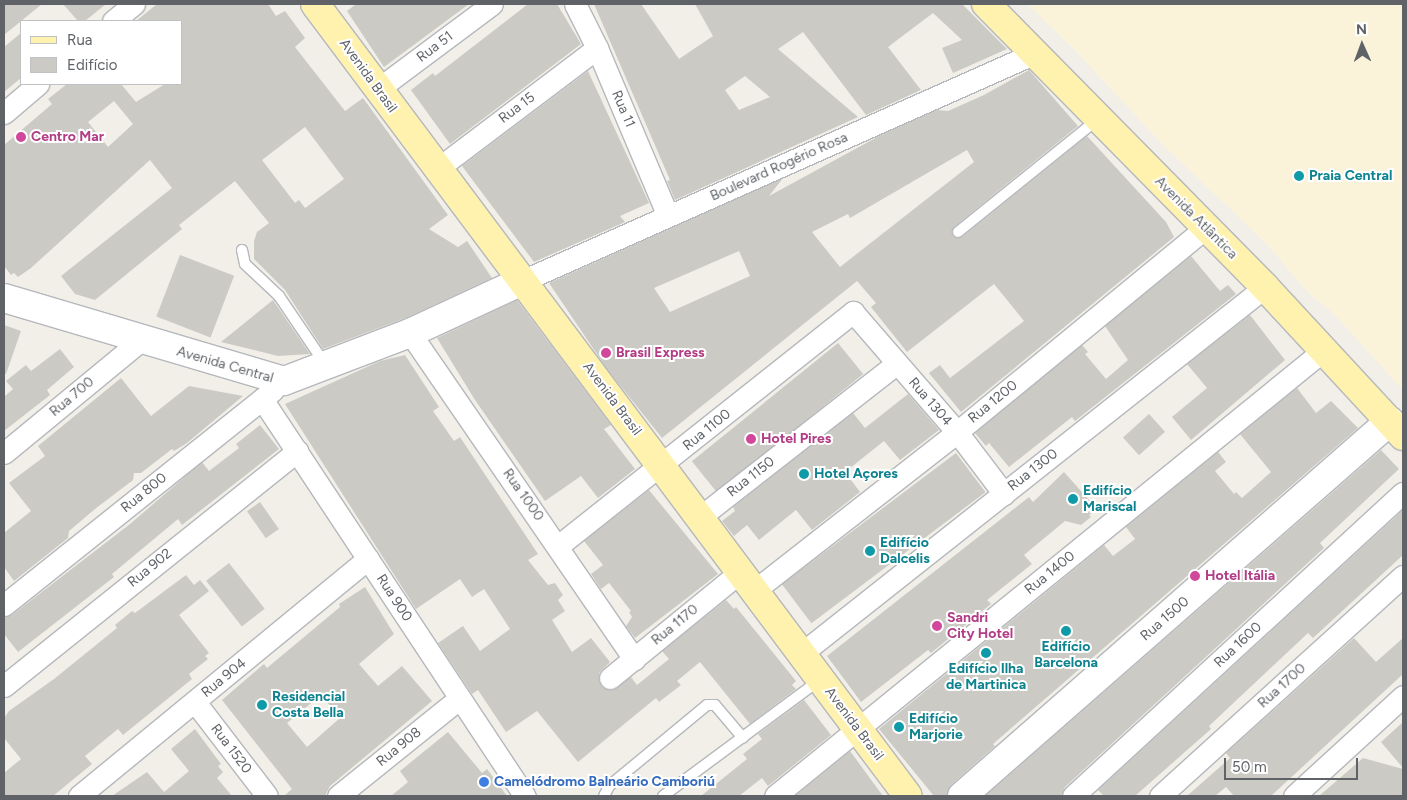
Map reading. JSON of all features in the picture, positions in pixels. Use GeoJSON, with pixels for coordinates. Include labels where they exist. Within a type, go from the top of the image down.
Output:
{"type":"FeatureCollection","features":[{"type":"Feature","properties":{"kind":"main road","name":"Avenida Brasil"},"geometry":{"type":"LineString","coordinates":[[315,4],[908,796]]}},
{"type":"Feature","properties":{"kind":"main road","name":"Avenida Atlântica"},"geometry":{"type":"LineString","coordinates":[[986,4],[1204,229],[1265,287],[1397,428]]}},
{"type":"Feature","properties":{"kind":"street"},"geometry":{"type":"LineString","coordinates":[[114,20],[134,4]]}},
{"type":"Feature","properties":{"kind":"street","name":"Rua 11"},"geometry":{"type":"LineString","coordinates":[[575,4],[597,48],[668,216]]}},
{"type":"Feature","properties":{"kind":"street","name":"Rua 51"},"geometry":{"type":"LineString","coordinates":[[378,89],[488,5]]}},
{"type":"Feature","properties":{"kind":"street","name":"Rua 15"},"geometry":{"type":"LineString","coordinates":[[437,169],[597,48]]}},
{"type":"Feature","properties":{"kind":"street","name":"Boulevard Rogério Rosa"},"geometry":{"type":"LineString","coordinates":[[522,281],[1035,54]]}},
{"type":"Feature","properties":{"kind":"street"},"geometry":{"type":"LineString","coordinates":[[4,113],[37,85]]}},
{"type":"Feature","properties":{"kind":"street","name":"Rua 1200"},"geometry":{"type":"LineString","coordinates":[[748,581],[956,432],[1204,229]]}},
{"type":"Feature","properties":{"kind":"street","name":"Avenida Central"},"geometry":{"type":"LineString","coordinates":[[4,298],[284,381],[327,367],[410,333],[522,281]]}},
{"type":"Feature","properties":{"kind":"street","name":"Rua 1300"},"geometry":{"type":"LineString","coordinates":[[802,653],[1265,287]]}},
{"type":"Feature","properties":{"kind":"street","name":"Rua 1304"},"geometry":{"type":"LineString","coordinates":[[858,307],[896,364],[956,432],[1004,494]]}},
{"type":"Feature","properties":{"kind":"street","name":"Rua 1100"},"geometry":{"type":"LineString","coordinates":[[558,546],[662,466],[858,307]]}},
{"type":"Feature","properties":{"kind":"street","name":"Rua 1000"},"geometry":{"type":"LineString","coordinates":[[410,333],[634,659]]}},
{"type":"Feature","properties":{"kind":"street","name":"Rua 700"},"geometry":{"type":"LineString","coordinates":[[4,453],[141,340]]}},
{"type":"Feature","properties":{"kind":"street","name":"Rua 1400"},"geometry":{"type":"LineString","coordinates":[[775,796],[1324,350]]}},
{"type":"Feature","properties":{"kind":"street","name":"Rua 1150"},"geometry":{"type":"LineString","coordinates":[[700,517],[896,364]]}},
{"type":"Feature","properties":{"kind":"street","name":"Rua 800"},"geometry":{"type":"LineString","coordinates":[[4,605],[284,381]]}},
{"type":"Feature","properties":{"kind":"street","name":"Rua 900"},"geometry":{"type":"LineString","coordinates":[[262,399],[525,796]]}},
{"type":"Feature","properties":{"kind":"street","name":"Rua 1500"},"geometry":{"type":"LineString","coordinates":[[962,796],[1397,428]]}},
{"type":"Feature","properties":{"kind":"street","name":"Rua 902"},"geometry":{"type":"LineString","coordinates":[[4,686],[297,451]]}},
{"type":"Feature","properties":{"kind":"street","name":"Rua 1600"},"geometry":{"type":"LineString","coordinates":[[1073,796],[1403,493]]}},
{"type":"Feature","properties":{"kind":"street","name":"Rua 904"},"geometry":{"type":"LineString","coordinates":[[79,796],[368,559]]}},
{"type":"Feature","properties":{"kind":"street","name":"Rua 1700"},"geometry":{"type":"LineString","coordinates":[[1160,796],[1403,576]]}},
{"type":"Feature","properties":{"kind":"street","name":"Rua 1170"},"geometry":{"type":"LineString","coordinates":[[610,678],[634,659],[748,581]]}},
{"type":"Feature","properties":{"kind":"street"},"geometry":{"type":"LineString","coordinates":[[1294,796],[1403,696]]}},
{"type":"Feature","properties":{"kind":"street","name":"Rua 908"},"geometry":{"type":"LineString","coordinates":[[338,796],[460,698]]}},
{"type":"Feature","properties":{"kind":"street","name":"Rua 1520"},"geometry":{"type":"LineString","coordinates":[[195,702],[264,795]]}},
{"type":"Feature","properties":{"kind":"lane"},"geometry":{"type":"LineString","coordinates":[[958,232],[1098,118]]}},
{"type":"Feature","properties":{"kind":"lane"},"geometry":{"type":"LineString","coordinates":[[242,250],[245,264],[279,296],[327,367]]}},
{"type":"Feature","properties":{"kind":"lane"},"geometry":{"type":"LineString","coordinates":[[663,796],[820,679]]}},
{"type":"Feature","properties":{"kind":"lane"},"geometry":{"type":"LineString","coordinates":[[604,796],[609,786],[707,705],[715,705],[743,738]]}},
{"type":"Feature","properties":{"kind":"sand","name":"Praia Central"},"geometry":{"type":"Polygon","coordinates":[[[1027,4],[1403,4],[1403,390],[1332,312],[1309,294],[1268,245],[1162,144],[1075,50],[1027,4]]]}},
{"type":"Feature","properties":{"kind":"building"},"geometry":{"type":"Polygon","coordinates":[[[4,4],[42,4],[20,20],[4,35],[4,4]]]}},
{"type":"Feature","properties":{"kind":"building"},"geometry":{"type":"Polygon","coordinates":[[[63,4],[106,4],[86,20],[77,20],[63,4]]]}},
{"type":"Feature","properties":{"kind":"building"},"geometry":{"type":"Polygon","coordinates":[[[157,4],[268,4],[276,16],[285,11],[305,38],[295,47],[345,111],[363,98],[448,215],[429,229],[458,247],[467,241],[492,278],[408,317],[323,349],[285,290],[254,259],[254,241],[257,232],[269,223],[235,181],[179,225],[182,229],[95,300],[75,294],[61,276],[172,188],[150,160],[31,268],[18,277],[14,273],[11,275],[4,266],[4,145],[52,104],[48,99],[66,85],[122,85],[136,102],[163,85],[182,85],[182,20],[137,20],[157,4]],[[114,101],[88,122],[108,147],[133,124],[114,101]],[[305,127],[262,160],[295,203],[299,200],[305,208],[344,179],[305,127]]]}},
{"type":"Feature","properties":{"kind":"building"},"geometry":{"type":"Polygon","coordinates":[[[356,4],[469,4],[384,67],[347,11],[356,4]]]}},
{"type":"Feature","properties":{"kind":"building"},"geometry":{"type":"Polygon","coordinates":[[[528,4],[557,4],[581,44],[450,144],[411,90],[433,73],[435,76],[528,4]]]}},
{"type":"Feature","properties":{"kind":"building"},"geometry":{"type":"Polygon","coordinates":[[[594,4],[641,4],[679,59],[713,36],[695,4],[962,4],[1007,49],[953,73],[942,48],[962,40],[933,13],[888,47],[921,90],[866,115],[803,32],[778,49],[858,117],[675,200],[667,181],[670,180],[594,4]],[[745,76],[725,90],[739,110],[770,97],[745,76]]]}},
{"type":"Feature","properties":{"kind":"building"},"geometry":{"type":"Polygon","coordinates":[[[20,34],[20,79],[4,92],[4,47],[20,34]]]}},
{"type":"Feature","properties":{"kind":"building"},"geometry":{"type":"Polygon","coordinates":[[[1029,70],[1078,126],[954,227],[953,237],[962,237],[1087,136],[1166,222],[1174,237],[961,412],[929,373],[940,365],[950,378],[1024,321],[994,284],[907,352],[871,307],[876,303],[857,281],[662,438],[607,369],[549,283],[783,178],[769,196],[881,135],[937,110],[948,111],[984,95],[1029,70]],[[967,150],[850,218],[848,214],[812,232],[840,267],[974,162],[967,150]],[[739,251],[654,288],[670,312],[750,276],[739,251]]]}},
{"type":"Feature","properties":{"kind":"building"},"geometry":{"type":"Polygon","coordinates":[[[588,71],[649,203],[620,216],[625,222],[534,262],[462,166],[588,71]]]}},
{"type":"Feature","properties":{"kind":"building"},"geometry":{"type":"Polygon","coordinates":[[[180,255],[234,276],[210,337],[156,317],[180,255]]]}},
{"type":"Feature","properties":{"kind":"building"},"geometry":{"type":"Polygon","coordinates":[[[1191,256],[1220,291],[1228,285],[1236,294],[1075,421],[1072,417],[1009,467],[989,443],[986,446],[975,433],[1082,345],[1088,352],[1085,354],[1106,379],[1128,360],[1105,326],[1191,256]]]}},
{"type":"Feature","properties":{"kind":"building"},"geometry":{"type":"Polygon","coordinates":[[[273,300],[310,354],[278,356],[221,342],[273,300]]]}},
{"type":"Feature","properties":{"kind":"building"},"geometry":{"type":"Polygon","coordinates":[[[517,300],[611,425],[604,429],[635,469],[598,498],[581,476],[545,501],[475,400],[437,338],[517,300]]]}},
{"type":"Feature","properties":{"kind":"building"},"geometry":{"type":"Polygon","coordinates":[[[1250,315],[1285,360],[1191,440],[1172,417],[1207,388],[1187,364],[1250,315]]]}},
{"type":"Feature","properties":{"kind":"building"},"geometry":{"type":"Polygon","coordinates":[[[4,325],[21,331],[6,374],[4,373],[4,325]]]}},
{"type":"Feature","properties":{"kind":"building","name":"Hotel Pires"},"geometry":{"type":"Polygon","coordinates":[[[838,343],[863,374],[717,492],[692,461],[838,343]]]}},
{"type":"Feature","properties":{"kind":"building"},"geometry":{"type":"Polygon","coordinates":[[[60,349],[74,367],[47,390],[50,395],[4,431],[4,397],[13,389],[6,381],[26,365],[31,371],[60,349]]]}},
{"type":"Feature","properties":{"kind":"building"},"geometry":{"type":"Polygon","coordinates":[[[405,355],[439,407],[433,411],[454,441],[460,437],[538,554],[528,560],[548,585],[555,583],[563,595],[558,600],[565,611],[552,620],[572,652],[591,638],[610,662],[599,673],[601,686],[612,690],[631,677],[637,685],[669,659],[662,651],[726,600],[734,609],[736,607],[796,681],[792,685],[796,689],[750,724],[700,662],[677,681],[681,685],[659,702],[656,698],[578,762],[537,711],[506,732],[478,690],[472,694],[438,643],[463,626],[480,651],[510,629],[484,589],[472,597],[460,579],[416,609],[285,404],[380,361],[405,355]]]}},
{"type":"Feature","properties":{"kind":"building"},"geometry":{"type":"Polygon","coordinates":[[[121,378],[151,416],[189,386],[243,396],[187,443],[174,451],[172,449],[141,473],[134,473],[133,480],[69,531],[68,538],[14,581],[4,567],[4,533],[31,511],[9,483],[45,456],[38,446],[121,378]]]}},
{"type":"Feature","properties":{"kind":"building"},"geometry":{"type":"Polygon","coordinates":[[[1297,388],[1316,413],[1331,401],[1358,428],[993,744],[995,746],[951,785],[947,796],[934,796],[879,729],[1104,545],[1113,556],[1135,539],[1126,527],[1218,452],[1226,462],[1215,471],[1234,494],[1236,492],[1242,498],[1271,472],[1240,434],[1297,388]]]}},
{"type":"Feature","properties":{"kind":"building","name":"Hotel Açores"},"geometry":{"type":"Polygon","coordinates":[[[908,394],[939,430],[900,460],[884,441],[845,472],[860,492],[812,530],[796,510],[759,540],[747,525],[734,536],[722,521],[735,511],[733,507],[853,413],[865,428],[908,394]]]}},
{"type":"Feature","properties":{"kind":"building"},"geometry":{"type":"Polygon","coordinates":[[[1149,414],[1165,432],[1139,455],[1123,437],[1149,414]]]}},
{"type":"Feature","properties":{"kind":"building"},"geometry":{"type":"Polygon","coordinates":[[[260,425],[279,449],[182,525],[178,519],[112,574],[114,577],[18,652],[4,634],[4,617],[12,615],[130,524],[202,462],[209,471],[239,448],[236,444],[260,425]]]}},
{"type":"Feature","properties":{"kind":"building"},"geometry":{"type":"Polygon","coordinates":[[[1381,450],[1399,469],[1320,543],[1324,548],[1065,787],[1061,796],[985,796],[1381,450]]]}},
{"type":"Feature","properties":{"kind":"building","name":"Edifício Dalcelis"},"geometry":{"type":"Polygon","coordinates":[[[956,453],[985,492],[811,623],[782,584],[956,453]]]}},
{"type":"Feature","properties":{"kind":"building"},"geometry":{"type":"Polygon","coordinates":[[[1064,472],[1097,509],[1089,515],[1091,517],[1081,525],[1065,521],[1024,555],[1032,564],[987,600],[991,604],[931,653],[928,650],[861,702],[827,656],[1029,497],[1033,502],[1064,472]]]}},
{"type":"Feature","properties":{"kind":"building"},"geometry":{"type":"Polygon","coordinates":[[[649,490],[718,574],[635,638],[626,626],[632,617],[629,612],[631,611],[609,583],[601,589],[591,574],[603,565],[584,541],[649,490]]]}},
{"type":"Feature","properties":{"kind":"building"},"geometry":{"type":"Polygon","coordinates":[[[260,502],[279,529],[266,538],[247,511],[260,502]]]}},
{"type":"Feature","properties":{"kind":"building"},"geometry":{"type":"Polygon","coordinates":[[[1403,510],[1403,555],[1313,638],[1308,633],[1209,726],[1211,729],[1135,796],[1104,796],[1098,790],[1403,510]]]}},
{"type":"Feature","properties":{"kind":"building"},"geometry":{"type":"Polygon","coordinates":[[[229,563],[265,609],[242,627],[206,581],[229,563]]]}},
{"type":"Feature","properties":{"kind":"building"},"geometry":{"type":"Polygon","coordinates":[[[186,575],[194,585],[200,580],[209,591],[179,615],[209,653],[205,656],[208,659],[189,674],[192,679],[123,735],[118,729],[85,756],[92,764],[53,796],[4,796],[4,773],[21,759],[4,738],[4,718],[9,711],[54,679],[117,628],[115,625],[132,611],[135,613],[186,575]]]}},
{"type":"Feature","properties":{"kind":"building"},"geometry":{"type":"Polygon","coordinates":[[[365,587],[394,634],[359,664],[378,686],[402,666],[432,701],[330,786],[325,796],[284,796],[292,789],[222,700],[264,664],[267,668],[340,607],[339,604],[365,587]],[[321,695],[287,723],[307,747],[340,718],[321,695]]]}},
{"type":"Feature","properties":{"kind":"building"},"geometry":{"type":"Polygon","coordinates":[[[1354,638],[1376,662],[1403,638],[1403,674],[1271,796],[1234,796],[1226,787],[1215,796],[1187,796],[1230,758],[1226,753],[1354,638]]]}},
{"type":"Feature","properties":{"kind":"building"},"geometry":{"type":"Polygon","coordinates":[[[804,700],[831,735],[768,786],[762,778],[739,796],[701,796],[747,759],[743,754],[762,739],[758,734],[804,700]]]}},
{"type":"Feature","properties":{"kind":"building"},"geometry":{"type":"Polygon","coordinates":[[[1403,722],[1403,768],[1381,742],[1403,722]]]}},
{"type":"Feature","properties":{"kind":"building"},"geometry":{"type":"Polygon","coordinates":[[[195,729],[221,764],[218,766],[223,772],[217,778],[232,796],[112,796],[147,772],[164,792],[189,771],[171,749],[195,729]]]}},
{"type":"Feature","properties":{"kind":"building"},"geometry":{"type":"Polygon","coordinates":[[[448,732],[482,773],[487,769],[507,796],[391,796],[408,782],[400,771],[448,732]]]}},
{"type":"Feature","properties":{"kind":"building"},"geometry":{"type":"Polygon","coordinates":[[[850,751],[883,796],[795,796],[850,751]]]}},
{"type":"Feature","properties":{"kind":"building"},"geometry":{"type":"Polygon","coordinates":[[[1363,758],[1403,769],[1403,796],[1319,796],[1363,758]]]}},
{"type":"Feature","properties":{"kind":"place","name":"Centro Mar"},"geometry":{"type":"Point","coordinates":[21,137]}},
{"type":"Feature","properties":{"kind":"place","name":"Praia Central"},"geometry":{"type":"Point","coordinates":[1299,176]}},
{"type":"Feature","properties":{"kind":"place","name":"Brasil Express"},"geometry":{"type":"Point","coordinates":[606,353]}},
{"type":"Feature","properties":{"kind":"place","name":"Hotel Pires"},"geometry":{"type":"Point","coordinates":[751,439]}},
{"type":"Feature","properties":{"kind":"place","name":"Hotel Açores"},"geometry":{"type":"Point","coordinates":[804,474]}},
{"type":"Feature","properties":{"kind":"place","name":"Edifício Mariscal"},"geometry":{"type":"Point","coordinates":[1073,499]}},
{"type":"Feature","properties":{"kind":"place","name":"Edifício Dalcelis"},"geometry":{"type":"Point","coordinates":[870,551]}},
{"type":"Feature","properties":{"kind":"place","name":"Hotel Itália"},"geometry":{"type":"Point","coordinates":[1195,576]}},
{"type":"Feature","properties":{"kind":"place","name":"Sandri City Hotel"},"geometry":{"type":"Point","coordinates":[937,626]}},
{"type":"Feature","properties":{"kind":"place","name":"Edifício Barcelona"},"geometry":{"type":"Point","coordinates":[1066,631]}},
{"type":"Feature","properties":{"kind":"place","name":"Edifício Ilha de Martinica"},"geometry":{"type":"Point","coordinates":[986,653]}},
{"type":"Feature","properties":{"kind":"place","name":"Residencial Costa Bella"},"geometry":{"type":"Point","coordinates":[262,705]}},
{"type":"Feature","properties":{"kind":"place","name":"Edifício Marjorie"},"geometry":{"type":"Point","coordinates":[899,727]}},
{"type":"Feature","properties":{"kind":"place","name":"Camelódromo Balneário Camboriú"},"geometry":{"type":"Point","coordinates":[484,782]}}]}
